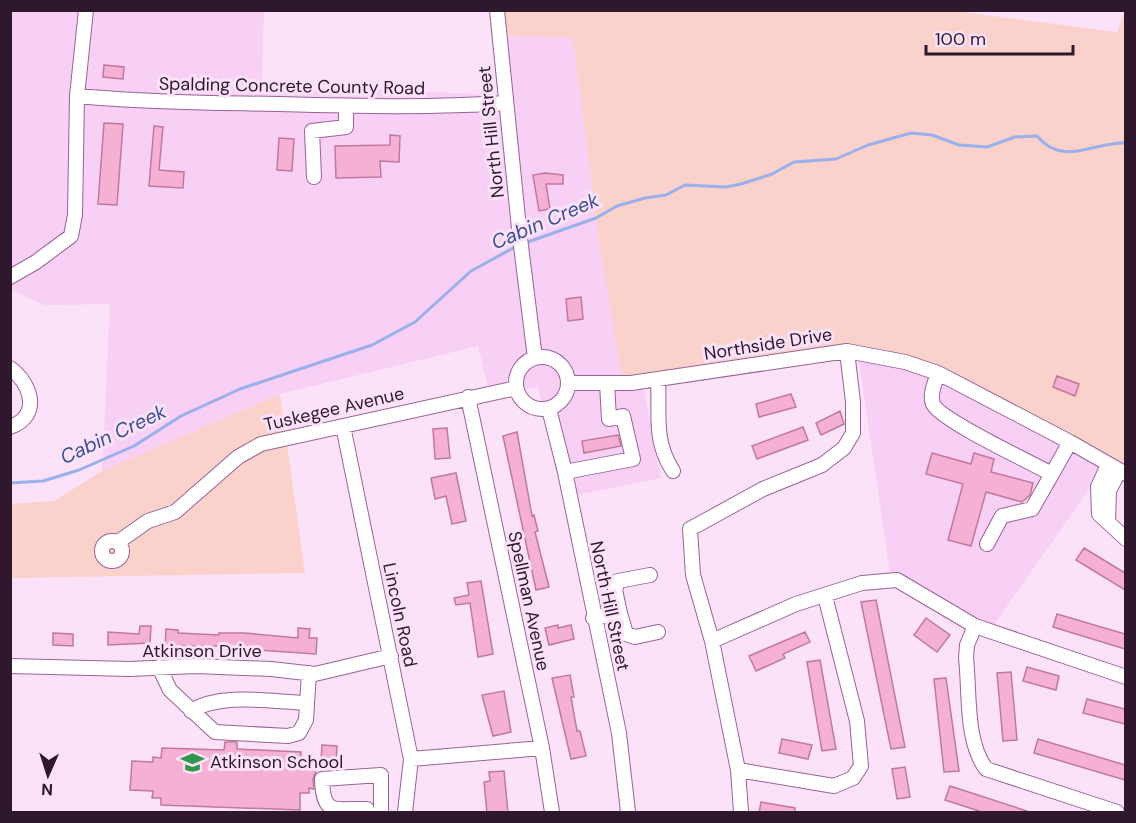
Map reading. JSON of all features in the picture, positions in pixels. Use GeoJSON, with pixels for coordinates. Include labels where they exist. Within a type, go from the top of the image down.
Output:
{"type":"FeatureCollection","features":[{"type":"Feature","properties":{"kind":"street"},"geometry":{"type":"LineString","coordinates":[[10,277],[36,262],[71,236],[75,215],[77,96],[86,10]]}},
{"type":"Feature","properties":{"kind":"street","name":"North Hill Street"},"geometry":{"type":"LineString","coordinates":[[497,10],[522,260],[536,358]]}},
{"type":"Feature","properties":{"kind":"street","name":"Spalding Concrete County Road"},"geometry":{"type":"LineString","coordinates":[[77,96],[133,101],[346,106],[440,107],[506,103]]}},
{"type":"Feature","properties":{"kind":"street"},"geometry":{"type":"LineString","coordinates":[[314,177],[312,131],[346,127],[346,106]]}},
{"type":"Feature","properties":{"kind":"street"},"geometry":{"type":"LineString","coordinates":[[741,813],[738,770],[712,641],[693,575],[690,529],[763,489],[822,465],[844,448],[853,434],[853,402],[847,351]]}},
{"type":"Feature","properties":{"kind":"street","name":"Northside Drive"},"geometry":{"type":"LineString","coordinates":[[569,383],[658,380],[847,351],[905,363],[938,373],[1070,442],[1118,470]]}},
{"type":"Feature","properties":{"kind":"street"},"geometry":{"type":"LineString","coordinates":[[536,358],[551,358],[558,362],[568,375],[569,383],[564,399],[549,409],[532,408],[525,403],[516,388],[516,380],[522,366],[536,358]]}},
{"type":"Feature","properties":{"kind":"street"},"geometry":{"type":"LineString","coordinates":[[10,368],[27,386],[32,399],[28,413],[16,425],[10,427]]}},
{"type":"Feature","properties":{"kind":"street"},"geometry":{"type":"LineString","coordinates":[[938,373],[932,396],[938,411],[954,422],[1052,474]]}},
{"type":"Feature","properties":{"kind":"street"},"geometry":{"type":"LineString","coordinates":[[658,380],[658,431],[663,455],[673,471]]}},
{"type":"Feature","properties":{"kind":"street"},"geometry":{"type":"LineString","coordinates":[[565,472],[633,459],[623,416],[609,419],[607,383]]}},
{"type":"Feature","properties":{"kind":"street","name":"Tuskegee Avenue"},"geometry":{"type":"LineString","coordinates":[[118,542],[148,521],[175,512],[238,457],[261,444],[516,388]]}},
{"type":"Feature","properties":{"kind":"street","name":"Spellman Avenue"},"geometry":{"type":"LineString","coordinates":[[468,397],[542,748],[552,813]]}},
{"type":"Feature","properties":{"kind":"street","name":"North Hill Street"},"geometry":{"type":"LineString","coordinates":[[549,409],[565,472],[593,618],[619,733],[628,813]]}},
{"type":"Feature","properties":{"kind":"street","name":"Lincoln Road"},"geometry":{"type":"LineString","coordinates":[[343,426],[411,759],[405,813]]}},
{"type":"Feature","properties":{"kind":"street"},"geometry":{"type":"LineString","coordinates":[[987,544],[1002,516],[1032,509],[1070,442]]}},
{"type":"Feature","properties":{"kind":"street"},"geometry":{"type":"LineString","coordinates":[[1118,470],[1109,491],[1108,522],[1125,539]]}},
{"type":"Feature","properties":{"kind":"street"},"geometry":{"type":"LineString","coordinates":[[650,575],[618,581],[615,590],[626,634],[630,636],[658,632]]}},
{"type":"Feature","properties":{"kind":"street"},"geometry":{"type":"LineString","coordinates":[[712,641],[796,604],[862,583],[897,580],[975,626],[1125,677]]}},
{"type":"Feature","properties":{"kind":"street"},"geometry":{"type":"LineString","coordinates":[[738,770],[834,786],[853,778],[861,766],[857,721],[825,596]]}},
{"type":"Feature","properties":{"kind":"street"},"geometry":{"type":"LineString","coordinates":[[593,618],[620,613]]}},
{"type":"Feature","properties":{"kind":"street"},"geometry":{"type":"LineString","coordinates":[[975,626],[967,645],[966,658],[974,742],[977,756],[986,769],[1117,813]]}},
{"type":"Feature","properties":{"kind":"street","name":"Atkinson Drive"},"geometry":{"type":"LineString","coordinates":[[10,666],[249,668],[318,674],[391,656]]}},
{"type":"Feature","properties":{"kind":"street"},"geometry":{"type":"LineString","coordinates":[[159,667],[170,690],[210,730],[220,734],[296,735],[303,729],[309,674]]}},
{"type":"Feature","properties":{"kind":"street"},"geometry":{"type":"LineString","coordinates":[[191,711],[202,704],[224,701],[307,703]]}},
{"type":"Feature","properties":{"kind":"street"},"geometry":{"type":"LineString","coordinates":[[411,759],[542,748]]}},
{"type":"Feature","properties":{"kind":"street"},"geometry":{"type":"LineString","coordinates":[[367,813],[367,809],[331,808],[326,805],[322,799],[322,779],[381,775],[381,813]]}},
{"type":"Feature","properties":{"kind":"shaded area"},"geometry":{"type":"Polygon","coordinates":[[[946,10],[1117,32],[1125,11],[1125,475],[921,359],[857,348],[624,389],[599,241],[573,38],[491,35],[489,11],[946,10]]]}},
{"type":"Feature","properties":{"kind":"shaded area"},"geometry":{"type":"Polygon","coordinates":[[[11,11],[264,11],[262,84],[498,95],[491,35],[573,37],[599,241],[643,385],[661,478],[562,498],[538,387],[490,395],[478,346],[280,394],[102,471],[110,304],[45,305],[11,290],[11,11]]]}},
{"type":"Feature","properties":{"kind":"shaded area"},"geometry":{"type":"Polygon","coordinates":[[[857,348],[921,359],[1106,465],[989,632],[890,574],[857,348]]]}},
{"type":"Feature","properties":{"kind":"shaded area"},"geometry":{"type":"Polygon","coordinates":[[[280,394],[305,573],[11,578],[11,504],[54,501],[102,471],[280,394]]]}},
{"type":"Feature","properties":{"kind":"building"},"geometry":{"type":"Polygon","coordinates":[[[104,65],[124,67],[123,79],[103,77],[104,65]]]}},
{"type":"Feature","properties":{"kind":"building"},"geometry":{"type":"Polygon","coordinates":[[[104,123],[123,124],[117,205],[98,204],[104,123]]]}},
{"type":"Feature","properties":{"kind":"building"},"geometry":{"type":"Polygon","coordinates":[[[154,126],[163,127],[159,170],[184,172],[183,188],[149,186],[154,126]]]}},
{"type":"Feature","properties":{"kind":"building"},"geometry":{"type":"Polygon","coordinates":[[[390,135],[400,136],[399,162],[380,161],[381,177],[336,178],[335,146],[390,145],[390,135]]]}},
{"type":"Feature","properties":{"kind":"building"},"geometry":{"type":"Polygon","coordinates":[[[279,138],[294,139],[292,171],[277,170],[279,138]]]}},
{"type":"Feature","properties":{"kind":"building"},"geometry":{"type":"Polygon","coordinates":[[[545,173],[563,175],[563,184],[546,184],[550,209],[539,211],[533,175],[545,173]]]}},
{"type":"Feature","properties":{"kind":"building"},"geometry":{"type":"Polygon","coordinates":[[[581,297],[583,319],[568,321],[566,299],[581,297]]]}},
{"type":"Feature","properties":{"kind":"building"},"geometry":{"type":"Polygon","coordinates":[[[1057,376],[1079,384],[1075,396],[1053,387],[1057,376]]]}},
{"type":"Feature","properties":{"kind":"building"},"geometry":{"type":"Polygon","coordinates":[[[791,394],[796,407],[759,417],[756,404],[791,394]]]}},
{"type":"Feature","properties":{"kind":"building"},"geometry":{"type":"Polygon","coordinates":[[[840,411],[844,424],[821,435],[816,423],[840,411]]]}},
{"type":"Feature","properties":{"kind":"building"},"geometry":{"type":"Polygon","coordinates":[[[803,427],[808,440],[757,459],[752,446],[803,427]]]}},
{"type":"Feature","properties":{"kind":"building"},"geometry":{"type":"Polygon","coordinates":[[[447,428],[450,458],[435,459],[433,429],[447,428]]]}},
{"type":"Feature","properties":{"kind":"building"},"geometry":{"type":"Polygon","coordinates":[[[517,432],[532,516],[534,515],[538,531],[535,532],[549,587],[536,590],[503,436],[517,432]]]}},
{"type":"Feature","properties":{"kind":"building"},"geometry":{"type":"Polygon","coordinates":[[[618,435],[621,446],[584,453],[582,441],[618,435]]]}},
{"type":"Feature","properties":{"kind":"building"},"geometry":{"type":"Polygon","coordinates":[[[932,453],[971,464],[974,453],[994,459],[991,472],[1033,483],[1030,495],[1022,502],[986,492],[971,546],[948,540],[963,484],[926,474],[932,453]]]}},
{"type":"Feature","properties":{"kind":"building"},"geometry":{"type":"Polygon","coordinates":[[[456,473],[466,521],[452,524],[446,496],[435,499],[431,478],[456,473]]]}},
{"type":"Feature","properties":{"kind":"building"},"geometry":{"type":"Polygon","coordinates":[[[1084,548],[1125,573],[1125,590],[1076,560],[1084,548]]]}},
{"type":"Feature","properties":{"kind":"building"},"geometry":{"type":"Polygon","coordinates":[[[481,581],[493,654],[478,657],[470,603],[456,605],[454,598],[469,595],[467,583],[481,581]]]}},
{"type":"Feature","properties":{"kind":"building"},"geometry":{"type":"Polygon","coordinates":[[[876,600],[905,747],[891,749],[861,602],[876,600]]]}},
{"type":"Feature","properties":{"kind":"building"},"geometry":{"type":"Polygon","coordinates":[[[1057,614],[1125,634],[1125,649],[1053,627],[1057,614]]]}},
{"type":"Feature","properties":{"kind":"building"},"geometry":{"type":"Polygon","coordinates":[[[926,618],[950,635],[937,652],[914,635],[926,618]]]}},
{"type":"Feature","properties":{"kind":"building"},"geometry":{"type":"Polygon","coordinates":[[[558,625],[558,628],[571,625],[574,639],[549,645],[545,628],[558,625]]]}},
{"type":"Feature","properties":{"kind":"building"},"geometry":{"type":"Polygon","coordinates":[[[140,626],[151,626],[150,643],[108,645],[108,632],[139,634],[140,626]]]}},
{"type":"Feature","properties":{"kind":"building"},"geometry":{"type":"Polygon","coordinates":[[[298,628],[310,629],[309,638],[317,638],[316,654],[243,649],[243,646],[165,646],[166,629],[178,630],[178,633],[219,635],[219,633],[244,633],[298,638],[298,628]]]}},
{"type":"Feature","properties":{"kind":"building"},"geometry":{"type":"Polygon","coordinates":[[[805,632],[810,642],[783,654],[785,658],[756,671],[749,656],[805,632]]]}},
{"type":"Feature","properties":{"kind":"building"},"geometry":{"type":"Polygon","coordinates":[[[53,633],[73,634],[73,646],[53,645],[53,633]]]}},
{"type":"Feature","properties":{"kind":"building"},"geometry":{"type":"Polygon","coordinates":[[[820,660],[836,749],[822,751],[807,662],[820,660]]]}},
{"type":"Feature","properties":{"kind":"building"},"geometry":{"type":"Polygon","coordinates":[[[1027,667],[1059,676],[1056,690],[1023,681],[1027,667]]]}},
{"type":"Feature","properties":{"kind":"building"},"geometry":{"type":"Polygon","coordinates":[[[1011,672],[1017,740],[1003,741],[997,673],[1011,672]]]}},
{"type":"Feature","properties":{"kind":"building"},"geometry":{"type":"Polygon","coordinates":[[[570,675],[577,731],[580,731],[586,756],[571,759],[552,678],[570,675]]]}},
{"type":"Feature","properties":{"kind":"building"},"geometry":{"type":"Polygon","coordinates":[[[946,678],[959,771],[944,772],[934,679],[946,678]]]}},
{"type":"Feature","properties":{"kind":"building"},"geometry":{"type":"Polygon","coordinates":[[[504,691],[511,732],[493,736],[482,695],[504,691]]]}},
{"type":"Feature","properties":{"kind":"building"},"geometry":{"type":"Polygon","coordinates":[[[1087,699],[1125,709],[1125,724],[1083,713],[1087,699]]]}},
{"type":"Feature","properties":{"kind":"building"},"geometry":{"type":"Polygon","coordinates":[[[782,739],[812,745],[808,759],[779,753],[782,739]]]}},
{"type":"Feature","properties":{"kind":"building"},"geometry":{"type":"Polygon","coordinates":[[[1038,739],[1125,765],[1125,780],[1034,753],[1038,739]]]}},
{"type":"Feature","properties":{"kind":"building"},"geometry":{"type":"Polygon","coordinates":[[[225,742],[237,742],[237,749],[301,752],[301,764],[318,765],[313,779],[314,789],[309,788],[309,793],[300,793],[300,810],[161,805],[161,798],[152,798],[153,791],[130,790],[132,761],[153,762],[153,757],[161,758],[162,748],[224,750],[225,742]]]}},
{"type":"Feature","properties":{"kind":"building"},"geometry":{"type":"Polygon","coordinates":[[[322,745],[337,746],[336,762],[321,762],[322,745]]]}},
{"type":"Feature","properties":{"kind":"building"},"geometry":{"type":"Polygon","coordinates":[[[905,767],[910,797],[897,799],[892,769],[905,767]]]}},
{"type":"Feature","properties":{"kind":"building"},"geometry":{"type":"Polygon","coordinates":[[[504,771],[508,813],[487,813],[484,782],[490,781],[489,772],[504,771]]]}},
{"type":"Feature","properties":{"kind":"building"},"geometry":{"type":"Polygon","coordinates":[[[950,786],[1027,811],[1027,813],[985,813],[945,800],[950,786]]]}},
{"type":"Feature","properties":{"kind":"building"},"geometry":{"type":"Polygon","coordinates":[[[761,802],[795,808],[795,813],[759,813],[761,802]]]}},
{"type":"Feature","properties":{"kind":"waterway","name":"Cabin Creek"},"geometry":{"type":"LineString","coordinates":[[525,243],[596,218],[617,206],[666,195],[685,185],[726,187],[741,184],[772,174],[794,162],[836,159],[868,145],[911,133],[932,135],[959,145],[987,147],[1015,137],[1037,136],[1047,145],[1069,152],[1114,143],[1126,143]]}},
{"type":"Feature","properties":{"kind":"waterway","name":"Cabin Creek"},"geometry":{"type":"LineString","coordinates":[[10,483],[43,481],[79,470],[134,446],[181,416],[240,389],[372,345],[415,322],[471,271],[517,246]]}},
{"type":"Feature","properties":{"kind":"place","name":"Atkinson School"},"geometry":{"type":"Point","coordinates":[192,762]}}]}
